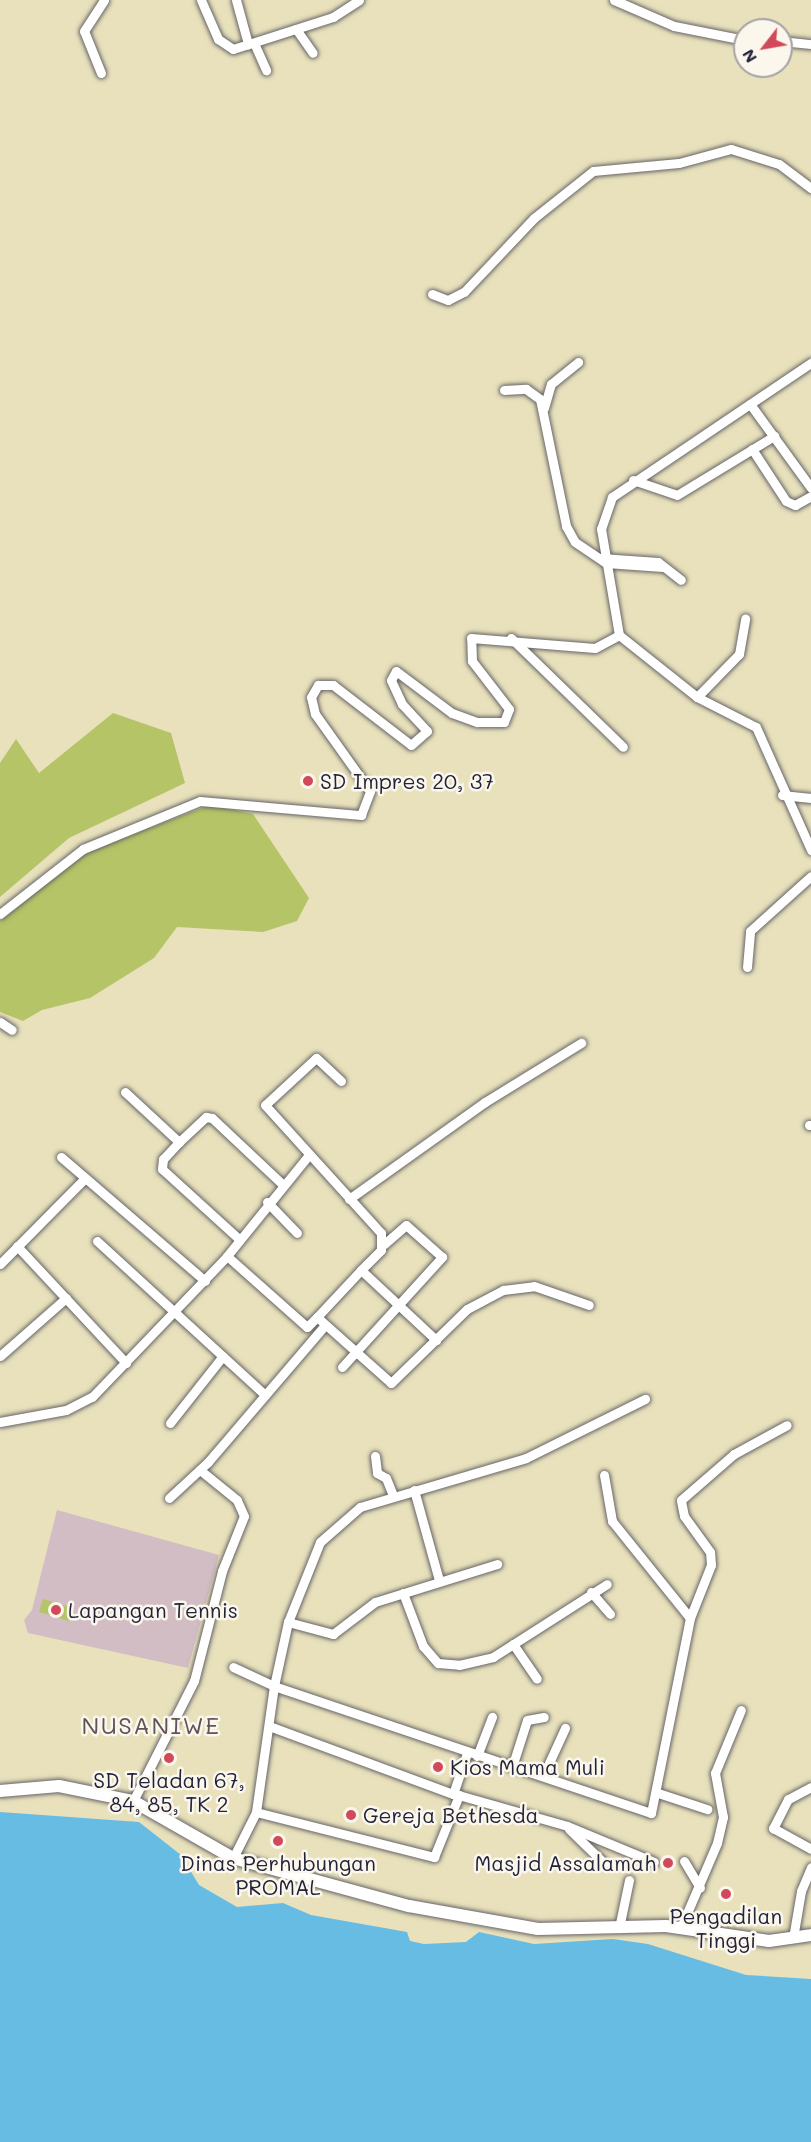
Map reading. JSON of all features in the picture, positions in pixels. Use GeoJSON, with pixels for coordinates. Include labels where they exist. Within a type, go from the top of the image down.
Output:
{"type":"FeatureCollection","features":[{"type":"Feature","properties":{"kind":"main road"},"geometry":{"type":"LineString","coordinates":[[0,1791],[59,1786],[133,1801],[233,1858],[409,1906],[538,1929],[681,1927],[769,1941],[811,1935]]}},
{"type":"Feature","properties":{"kind":"street"},"geometry":{"type":"LineString","coordinates":[[101,74],[84,31],[104,0]]}},
{"type":"Feature","properties":{"kind":"street"},"geometry":{"type":"LineString","coordinates":[[201,0],[223,45],[233,49],[333,17],[359,0]]}},
{"type":"Feature","properties":{"kind":"street"},"geometry":{"type":"LineString","coordinates":[[236,0],[251,44],[266,70]]}},
{"type":"Feature","properties":{"kind":"street"},"geometry":{"type":"LineString","coordinates":[[614,0],[674,26],[733,38]]}},
{"type":"Feature","properties":{"kind":"street"},"geometry":{"type":"LineString","coordinates":[[296,29],[313,53]]}},
{"type":"Feature","properties":{"kind":"street"},"geometry":{"type":"LineString","coordinates":[[793,42],[811,44]]}},
{"type":"Feature","properties":{"kind":"street"},"geometry":{"type":"LineString","coordinates":[[432,294],[448,300],[464,292],[534,218],[593,171],[679,163],[731,149],[779,164],[811,188]]}},
{"type":"Feature","properties":{"kind":"street"},"geometry":{"type":"LineString","coordinates":[[544,408],[551,384],[578,362]]}},
{"type":"Feature","properties":{"kind":"street"},"geometry":{"type":"LineString","coordinates":[[811,363],[633,480],[603,512],[604,559],[618,635],[697,697],[756,727],[782,795],[811,850]]}},
{"type":"Feature","properties":{"kind":"street"},"geometry":{"type":"LineString","coordinates":[[504,390],[533,392],[544,408],[566,526],[575,542],[604,559],[663,567],[681,580]]}},
{"type":"Feature","properties":{"kind":"street"},"geometry":{"type":"LineString","coordinates":[[750,404],[811,488]]}},
{"type":"Feature","properties":{"kind":"street"},"geometry":{"type":"LineString","coordinates":[[633,480],[677,495],[774,436]]}},
{"type":"Feature","properties":{"kind":"street"},"geometry":{"type":"LineString","coordinates":[[752,449],[786,501],[795,505],[811,496]]}},
{"type":"Feature","properties":{"kind":"street"},"geometry":{"type":"LineString","coordinates":[[697,697],[739,654],[745,620]]}},
{"type":"Feature","properties":{"kind":"street"},"geometry":{"type":"LineString","coordinates":[[0,914],[83,849],[200,801],[361,815],[370,791],[315,714],[313,688],[333,684],[411,745],[427,731],[402,704],[391,680],[396,670],[452,713],[501,723],[509,709],[472,661],[468,642],[475,636],[596,648],[618,635]]}},
{"type":"Feature","properties":{"kind":"street"},"geometry":{"type":"LineString","coordinates":[[511,638],[623,747]]}},
{"type":"Feature","properties":{"kind":"street"},"geometry":{"type":"LineString","coordinates":[[782,795],[811,798]]}},
{"type":"Feature","properties":{"kind":"street"},"geometry":{"type":"LineString","coordinates":[[747,967],[750,931],[811,876]]}},
{"type":"Feature","properties":{"kind":"street"},"geometry":{"type":"LineString","coordinates":[[0,1022],[12,1030]]}},
{"type":"Feature","properties":{"kind":"street"},"geometry":{"type":"LineString","coordinates":[[350,1199],[485,1102],[580,1043]]}},
{"type":"Feature","properties":{"kind":"street"},"geometry":{"type":"LineString","coordinates":[[340,1081],[316,1058],[266,1100],[267,1110],[381,1233],[384,1244]]}},
{"type":"Feature","properties":{"kind":"street"},"geometry":{"type":"LineString","coordinates":[[125,1092],[179,1142]]}},
{"type":"Feature","properties":{"kind":"street"},"geometry":{"type":"LineString","coordinates":[[239,1239],[162,1169],[163,1159],[210,1116],[282,1184]]}},
{"type":"Feature","properties":{"kind":"street"},"geometry":{"type":"LineString","coordinates":[[0,1422],[78,1406],[126,1363],[205,1281],[227,1256],[267,1202],[308,1156]]}},
{"type":"Feature","properties":{"kind":"street"},"geometry":{"type":"LineString","coordinates":[[61,1157],[205,1281]]}},
{"type":"Feature","properties":{"kind":"street"},"geometry":{"type":"LineString","coordinates":[[0,1264],[85,1178]]}},
{"type":"Feature","properties":{"kind":"street"},"geometry":{"type":"LineString","coordinates":[[267,1202],[297,1233]]}},
{"type":"Feature","properties":{"kind":"street"},"geometry":{"type":"LineString","coordinates":[[307,1327],[384,1244],[406,1225],[442,1257],[342,1367]]}},
{"type":"Feature","properties":{"kind":"street"},"geometry":{"type":"LineString","coordinates":[[97,1241],[265,1395]]}},
{"type":"Feature","properties":{"kind":"street"},"geometry":{"type":"LineString","coordinates":[[17,1246],[126,1363]]}},
{"type":"Feature","properties":{"kind":"street"},"geometry":{"type":"LineString","coordinates":[[227,1256],[316,1335]]}},
{"type":"Feature","properties":{"kind":"street"},"geometry":{"type":"LineString","coordinates":[[361,1270],[436,1340]]}},
{"type":"Feature","properties":{"kind":"street"},"geometry":{"type":"LineString","coordinates":[[317,1317],[354,1353],[391,1383],[475,1303],[517,1286],[547,1289],[589,1305]]}},
{"type":"Feature","properties":{"kind":"street"},"geometry":{"type":"LineString","coordinates":[[0,1356],[66,1298]]}},
{"type":"Feature","properties":{"kind":"street"},"geometry":{"type":"LineString","coordinates":[[169,1498],[200,1470],[325,1325]]}},
{"type":"Feature","properties":{"kind":"street"},"geometry":{"type":"LineString","coordinates":[[170,1423],[223,1356]]}},
{"type":"Feature","properties":{"kind":"street"},"geometry":{"type":"LineString","coordinates":[[233,1858],[256,1812],[274,1686],[288,1622],[324,1536],[368,1502],[526,1458],[645,1400]]}},
{"type":"Feature","properties":{"kind":"street"},"geometry":{"type":"LineString","coordinates":[[234,1667],[274,1686],[650,1813],[658,1793],[690,1618],[711,1565],[710,1552],[684,1516],[681,1500],[734,1454],[787,1425]]}},
{"type":"Feature","properties":{"kind":"street"},"geometry":{"type":"LineString","coordinates":[[375,1456],[377,1473],[386,1478],[393,1495]]}},
{"type":"Feature","properties":{"kind":"street"},"geometry":{"type":"LineString","coordinates":[[133,1801],[194,1681],[222,1571],[244,1515],[237,1500],[200,1470]]}},
{"type":"Feature","properties":{"kind":"street"},"geometry":{"type":"LineString","coordinates":[[604,1475],[612,1521],[690,1618]]}},
{"type":"Feature","properties":{"kind":"street"},"geometry":{"type":"LineString","coordinates":[[414,1490],[439,1580]]}},
{"type":"Feature","properties":{"kind":"street"},"geometry":{"type":"LineString","coordinates":[[288,1622],[333,1634],[369,1605],[439,1580],[497,1564]]}},
{"type":"Feature","properties":{"kind":"street"},"geometry":{"type":"LineString","coordinates":[[404,1593],[423,1646],[438,1663],[474,1663],[513,1644],[591,1592],[607,1584]]}},
{"type":"Feature","properties":{"kind":"street"},"geometry":{"type":"LineString","coordinates":[[591,1592],[610,1614]]}},
{"type":"Feature","properties":{"kind":"street"},"geometry":{"type":"LineString","coordinates":[[513,1644],[537,1679]]}},
{"type":"Feature","properties":{"kind":"street"},"geometry":{"type":"LineString","coordinates":[[681,1927],[700,1888],[722,1823],[716,1767],[741,1710]]}},
{"type":"Feature","properties":{"kind":"street"},"geometry":{"type":"LineString","coordinates":[[477,1756],[492,1717]]}},
{"type":"Feature","properties":{"kind":"street"},"geometry":{"type":"LineString","coordinates":[[512,1767],[526,1720],[544,1717]]}},
{"type":"Feature","properties":{"kind":"street"},"geometry":{"type":"LineString","coordinates":[[269,1726],[456,1795],[567,1826],[654,1862]]}},
{"type":"Feature","properties":{"kind":"street"},"geometry":{"type":"LineString","coordinates":[[543,1776],[565,1728]]}},
{"type":"Feature","properties":{"kind":"street"},"geometry":{"type":"LineString","coordinates":[[256,1812],[429,1858],[440,1850],[467,1753]]}},
{"type":"Feature","properties":{"kind":"street"},"geometry":{"type":"LineString","coordinates":[[811,1787],[788,1799],[773,1828],[811,1849]]}},
{"type":"Feature","properties":{"kind":"street"},"geometry":{"type":"LineString","coordinates":[[658,1793],[706,1809]]}},
{"type":"Feature","properties":{"kind":"street"},"geometry":{"type":"LineString","coordinates":[[567,1826],[604,1863]]}},
{"type":"Feature","properties":{"kind":"street"},"geometry":{"type":"LineString","coordinates":[[684,1862],[700,1888]]}},
{"type":"Feature","properties":{"kind":"street"},"geometry":{"type":"LineString","coordinates":[[794,1938],[801,1891],[811,1867]]}},
{"type":"Feature","properties":{"kind":"street"},"geometry":{"type":"LineString","coordinates":[[620,1928],[629,1880]]}},
{"type":"Feature","properties":{"kind":"shaded area"},"geometry":{"type":"Polygon","coordinates":[[[57,1510],[219,1555],[188,1668],[28,1633],[24,1620],[32,1610],[57,1510]]]}},
{"type":"Feature","properties":{"kind":"green space"},"geometry":{"type":"Polygon","coordinates":[[[113,713],[171,733],[185,783],[69,838],[0,897],[0,763],[16,739],[39,773],[113,713]]]}},
{"type":"Feature","properties":{"kind":"green space"},"geometry":{"type":"Polygon","coordinates":[[[210,805],[253,814],[309,898],[297,921],[263,932],[177,927],[154,958],[90,998],[42,1010],[23,1021],[0,1012],[0,921],[53,872],[87,852],[210,805]]]}},
{"type":"Feature","properties":{"kind":"green space","name":"Lapangan Tennis"},"geometry":{"type":"Polygon","coordinates":[[[43,1599],[73,1608],[69,1621],[39,1612],[43,1599]]]}},
{"type":"Feature","properties":{"kind":"water"},"geometry":{"type":"Polygon","coordinates":[[[0,1812],[139,1822],[181,1855],[199,1885],[237,1907],[283,1903],[311,1915],[407,1932],[410,1941],[424,1944],[466,1942],[479,1932],[534,1944],[613,1939],[648,1944],[746,1975],[811,1979],[811,2142],[0,2142],[0,1812]]]}},
{"type":"Feature","properties":{"kind":"place","name":"SD Impres 20, 37"},"geometry":{"type":"Point","coordinates":[308,781]}},
{"type":"Feature","properties":{"kind":"place","name":"Lapangan Tennis"},"geometry":{"type":"Point","coordinates":[56,1610]}},
{"type":"Feature","properties":{"kind":"place","name":"SD Teladan 67, 84, 85, TK 2"},"geometry":{"type":"Point","coordinates":[169,1758]}},
{"type":"Feature","properties":{"kind":"place","name":"Kios Mama Muli"},"geometry":{"type":"Point","coordinates":[438,1767]}},
{"type":"Feature","properties":{"kind":"place","name":"Gereja Bethesda"},"geometry":{"type":"Point","coordinates":[351,1815]}},
{"type":"Feature","properties":{"kind":"place","name":"Dinas Perhubungan PROMAL"},"geometry":{"type":"Point","coordinates":[278,1841]}},
{"type":"Feature","properties":{"kind":"place","name":"Masjid Assalamah"},"geometry":{"type":"Point","coordinates":[668,1863]}},
{"type":"Feature","properties":{"kind":"place","name":"Pengadilan Tinggi"},"geometry":{"type":"Point","coordinates":[726,1894]}},
{"type":"Feature","properties":{"kind":"district","name":"NUSANIWE"},"geometry":{"type":"Point","coordinates":[151,1725]}}]}
